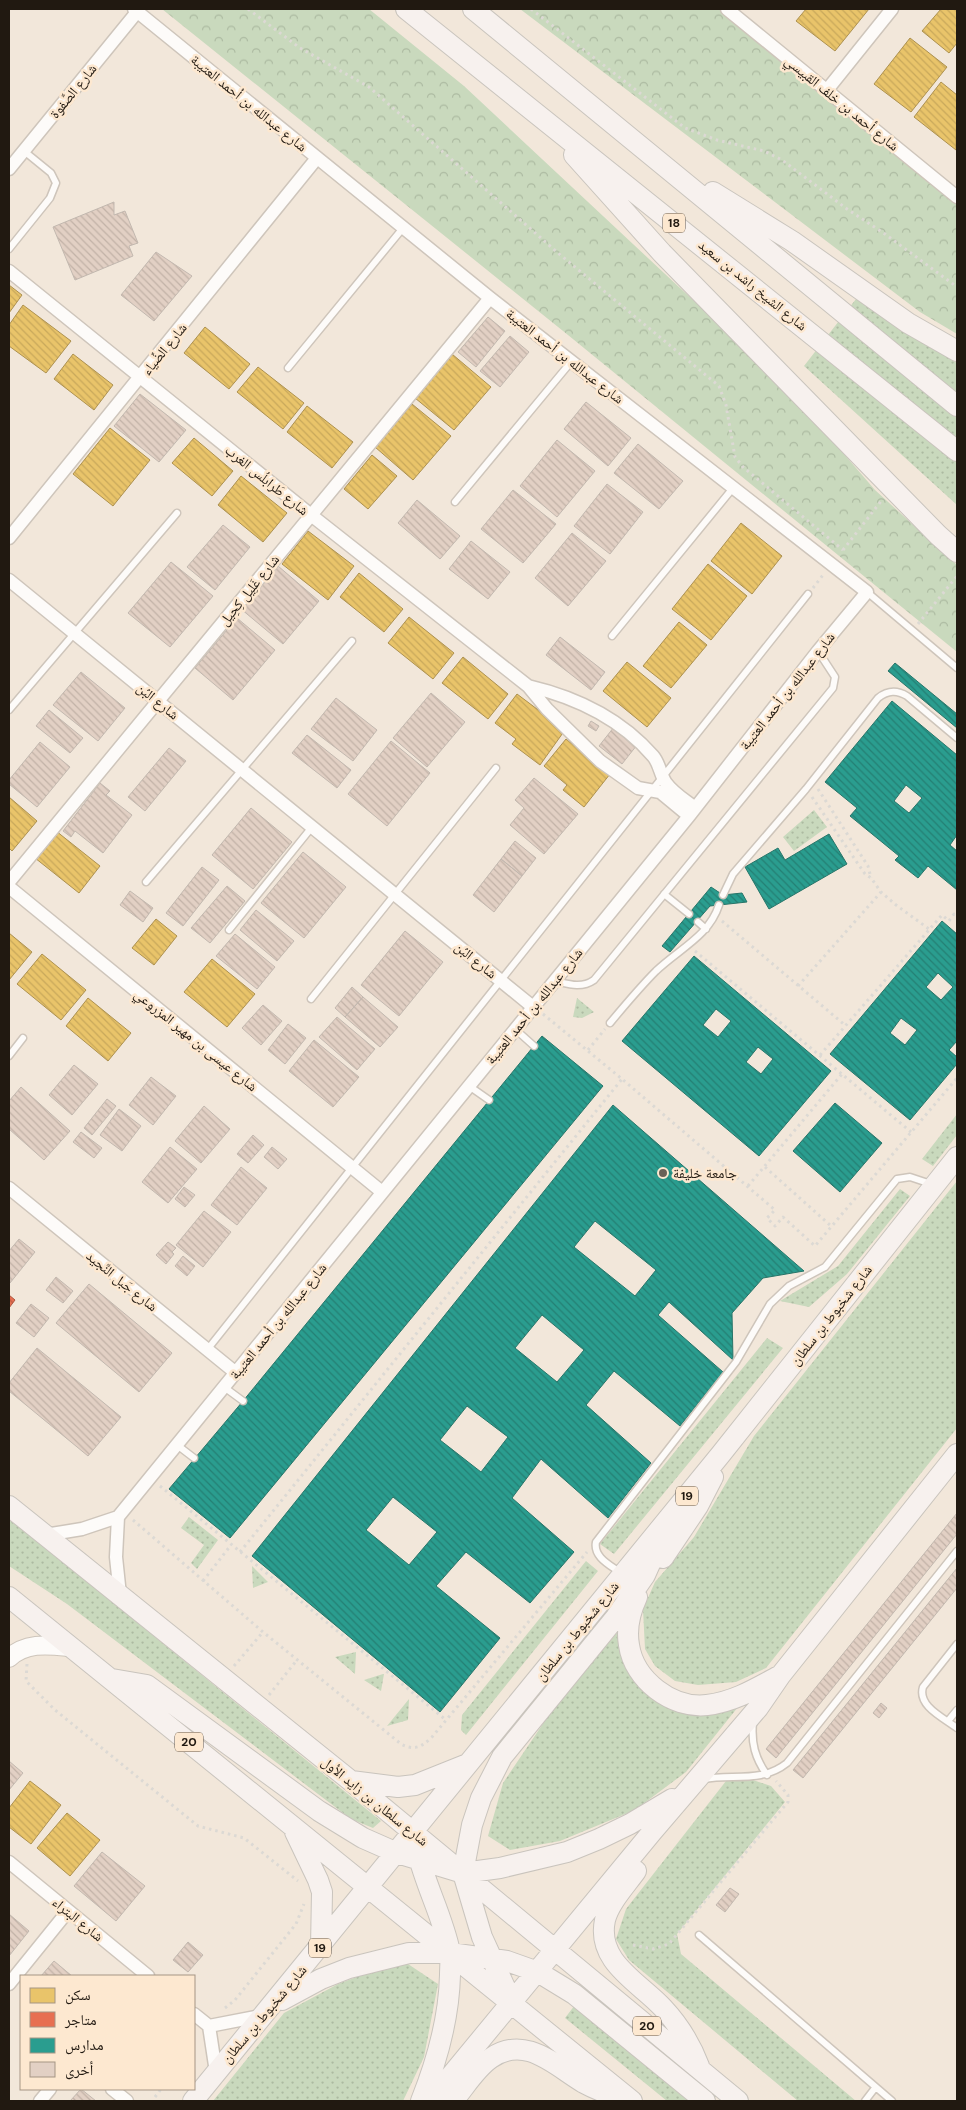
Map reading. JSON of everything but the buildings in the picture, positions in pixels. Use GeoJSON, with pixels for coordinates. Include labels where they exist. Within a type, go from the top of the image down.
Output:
{"type":"FeatureCollection","features":[{"type":"Feature","properties":{"kind":"main road","name":"شارع الشيخ راشد بن سعيد"},"geometry":{"type":"LineString","coordinates":[[406,9],[815,335],[957,451]]}},
{"type":"Feature","properties":{"kind":"main road"},"geometry":{"type":"LineString","coordinates":[[472,9],[957,406]]}},
{"type":"Feature","properties":{"kind":"main road"},"geometry":{"type":"LineString","coordinates":[[534,111],[662,253],[938,535],[957,552]]}},
{"type":"Feature","properties":{"kind":"main road"},"geometry":{"type":"LineString","coordinates":[[647,152],[792,241],[908,323],[957,350]]}},
{"type":"Feature","properties":{"kind":"main road","name":"شارع شخبوط بن سلطان"},"geometry":{"type":"LineString","coordinates":[[193,2101],[321,1947],[721,1454],[957,1157]]}},
{"type":"Feature","properties":{"kind":"main road"},"geometry":{"type":"LineString","coordinates":[[721,1454],[712,1481],[698,1506],[632,1607],[628,1626],[629,1646],[634,1661],[648,1682],[667,1696],[684,1703],[705,1705],[727,1701],[780,1676]]}},
{"type":"Feature","properties":{"kind":"main road"},"geometry":{"type":"LineString","coordinates":[[430,2101],[652,1832],[758,1708],[780,1676],[957,1454]]}},
{"type":"Feature","properties":{"kind":"main road","name":"شارع سلطان بن زايد الأول"},"geometry":{"type":"LineString","coordinates":[[9,1506],[351,1781],[738,2101]]}},
{"type":"Feature","properties":{"kind":"main road"},"geometry":{"type":"LineString","coordinates":[[512,2003],[490,1958],[463,1873],[472,1825],[490,1778],[502,1757],[616,1617],[655,1556],[670,1517]]}},
{"type":"Feature","properties":{"kind":"main road","name":"20"},"geometry":{"type":"LineString","coordinates":[[9,1597],[630,2100]]}},
{"type":"Feature","properties":{"kind":"main road"},"geometry":{"type":"LineString","coordinates":[[110,1678],[147,1684],[319,1811],[363,1838],[396,1853],[463,1873],[500,1868],[567,1852],[599,1840],[630,1824],[692,1785]]}},
{"type":"Feature","properties":{"kind":"main road"},"geometry":{"type":"LineString","coordinates":[[351,1781],[398,1786],[415,1785],[469,1763]]}},
{"type":"Feature","properties":{"kind":"main road"},"geometry":{"type":"LineString","coordinates":[[291,1826],[315,1873],[322,1892],[321,1947]]}},
{"type":"Feature","properties":{"kind":"main road"},"geometry":{"type":"LineString","coordinates":[[413,1832],[419,1860],[436,1905],[450,1953],[450,1987],[442,2036],[436,2060],[421,2101]]}},
{"type":"Feature","properties":{"kind":"main road"},"geometry":{"type":"LineString","coordinates":[[652,1832],[636,1870],[606,1918],[604,1937],[608,1950],[619,1969],[650,1995],[675,2022],[690,2046],[701,2071]]}},
{"type":"Feature","properties":{"kind":"main road"},"geometry":{"type":"LineString","coordinates":[[266,2012],[312,1983],[349,1968],[409,1953],[450,1953],[507,1961],[538,1972],[574,1994],[705,2101]]}},
{"type":"Feature","properties":{"kind":"main road"},"geometry":{"type":"LineString","coordinates":[[453,2101],[490,2059],[502,2052],[516,2049],[536,2052],[585,2083],[606,2093],[630,2100]]}},
{"type":"Feature","properties":{"kind":"street","name":"شارع أحمد بن خلف القبيسي"},"geometry":{"type":"LineString","coordinates":[[727,9],[957,197]]}},
{"type":"Feature","properties":{"kind":"street"},"geometry":{"type":"LineString","coordinates":[[827,90],[892,9]]}},
{"type":"Feature","properties":{"kind":"street","name":"شارع الصَّفوة"},"geometry":{"type":"LineString","coordinates":[[9,169],[136,10]]}},
{"type":"Feature","properties":{"kind":"street","name":"شارع عبدالله بن أحمد العتيبة"},"geometry":{"type":"LineString","coordinates":[[120,1515],[692,812],[818,651],[867,592],[490,298],[136,10]]}},
{"type":"Feature","properties":{"kind":"street","name":"شارع الضِّياء"},"geometry":{"type":"LineString","coordinates":[[9,538],[317,158]]}},
{"type":"Feature","properties":{"kind":"street","name":"شارع طَرابلُس الغرب"},"geometry":{"type":"LineString","coordinates":[[9,271],[311,515],[528,686],[543,706],[600,761],[638,788],[654,789],[692,812]]}},
{"type":"Feature","properties":{"kind":"street","name":"شارع غَلِيل كِحِيل"},"geometry":{"type":"LineString","coordinates":[[9,882],[490,298]]}},
{"type":"Feature","properties":{"kind":"street","name":"شارع البُن"},"geometry":{"type":"LineString","coordinates":[[9,580],[533,1006]]}},
{"type":"Feature","properties":{"kind":"street","name":"شارع طَرابلُس الغرب"},"geometry":{"type":"LineString","coordinates":[[528,686],[558,693],[610,719],[651,754],[656,760],[663,778],[670,789],[692,812]]}},
{"type":"Feature","properties":{"kind":"street","name":"شارع عيسى بن مهير المزروعي"},"geometry":{"type":"LineString","coordinates":[[9,887],[382,1192]]}},
{"type":"Feature","properties":{"kind":"street","name":"شارع جَبل النِّجيد"},"geometry":{"type":"LineString","coordinates":[[9,1188],[236,1373]]}},
{"type":"Feature","properties":{"kind":"street"},"geometry":{"type":"LineString","coordinates":[[45,1535],[82,1529],[120,1515],[116,1557],[120,1596]]}},
{"type":"Feature","properties":{"kind":"street"},"geometry":{"type":"LineString","coordinates":[[9,1658],[15,1653],[38,1644],[70,1647]]}},
{"type":"Feature","properties":{"kind":"street","name":"شارع البتراء"},"geometry":{"type":"LineString","coordinates":[[9,1862],[147,1975]]}},
{"type":"Feature","properties":{"kind":"street"},"geometry":{"type":"LineString","coordinates":[[9,1984],[68,1911]]}},
{"type":"Feature","properties":{"kind":"street"},"geometry":{"type":"LineString","coordinates":[[209,2026],[266,2012]]}},
{"type":"Feature","properties":{"kind":"street"},"geometry":{"type":"LineString","coordinates":[[195,2015],[209,2026],[216,2072]]}},
{"type":"Feature","properties":{"kind":"street"},"geometry":{"type":"LineString","coordinates":[[40,2101],[49,2090]]}},
{"type":"Feature","properties":{"kind":"street"},"geometry":{"type":"LineString","coordinates":[[113,2090],[127,2101]]}},
{"type":"Feature","properties":{"kind":"lane"},"geometry":{"type":"LineString","coordinates":[[9,249],[50,198],[56,183],[51,173],[24,151]]}},
{"type":"Feature","properties":{"kind":"lane"},"geometry":{"type":"LineString","coordinates":[[288,368],[403,228]]}},
{"type":"Feature","properties":{"kind":"lane"},"geometry":{"type":"LineString","coordinates":[[455,502],[571,362]]}},
{"type":"Feature","properties":{"kind":"lane"},"geometry":{"type":"LineString","coordinates":[[612,636],[732,488]]}},
{"type":"Feature","properties":{"kind":"lane"},"geometry":{"type":"LineString","coordinates":[[9,710],[177,513]]}},
{"type":"Feature","properties":{"kind":"lane"},"geometry":{"type":"LineString","coordinates":[[867,592],[957,668]]}},
{"type":"Feature","properties":{"kind":"lane"},"geometry":{"type":"LineString","coordinates":[[207,1350],[808,594]]}},
{"type":"Feature","properties":{"kind":"lane"},"geometry":{"type":"LineString","coordinates":[[146,882],[352,641]]}},
{"type":"Feature","properties":{"kind":"lane"},"geometry":{"type":"LineString","coordinates":[[555,981],[577,986],[588,984],[594,980],[834,688],[834,678],[818,651]]}},
{"type":"Feature","properties":{"kind":"lane"},"geometry":{"type":"LineString","coordinates":[[723,895],[733,874],[806,789],[878,698],[884,693],[900,692],[907,696],[957,738]]}},
{"type":"Feature","properties":{"kind":"lane"},"geometry":{"type":"LineString","coordinates":[[311,999],[496,768]]}},
{"type":"Feature","properties":{"kind":"lane"},"geometry":{"type":"LineString","coordinates":[[229,930],[312,827]]}},
{"type":"Feature","properties":{"kind":"lane"},"geometry":{"type":"LineString","coordinates":[[664,894],[689,914]]}},
{"type":"Feature","properties":{"kind":"lane"},"geometry":{"type":"LineString","coordinates":[[610,1023],[652,975],[706,929],[716,916],[719,905]]}},
{"type":"Feature","properties":{"kind":"lane"},"geometry":{"type":"LineString","coordinates":[[698,922],[706,929]]}},
{"type":"Feature","properties":{"kind":"lane"},"geometry":{"type":"LineString","coordinates":[[515,1029],[534,1046]]}},
{"type":"Feature","properties":{"kind":"lane"},"geometry":{"type":"LineString","coordinates":[[9,1056],[23,1038]]}},
{"type":"Feature","properties":{"kind":"lane"},"geometry":{"type":"LineString","coordinates":[[469,1086],[489,1100]]}},
{"type":"Feature","properties":{"kind":"lane"},"geometry":{"type":"LineString","coordinates":[[623,1574],[599,1556],[596,1551],[596,1542],[736,1362],[763,1314],[776,1297],[789,1286],[825,1267],[897,1180],[910,1176],[935,1186]]}},
{"type":"Feature","properties":{"kind":"lane"},"geometry":{"type":"LineString","coordinates":[[224,1387],[243,1401]]}},
{"type":"Feature","properties":{"kind":"lane"},"geometry":{"type":"LineString","coordinates":[[177,1445],[194,1458]]}},
{"type":"Feature","properties":{"kind":"lane"},"geometry":{"type":"LineString","coordinates":[[692,1785],[727,1776],[754,1777],[778,1771],[787,1763],[957,1551]]}},
{"type":"Feature","properties":{"kind":"lane"},"geometry":{"type":"LineString","coordinates":[[957,1644],[923,1687],[922,1692],[926,1704],[957,1728]]}},
{"type":"Feature","properties":{"kind":"lane"},"geometry":{"type":"LineString","coordinates":[[758,1708],[753,1722],[752,1736],[756,1757],[767,1775]]}},
{"type":"Feature","properties":{"kind":"lane"},"geometry":{"type":"LineString","coordinates":[[948,1721],[957,1710]]}},
{"type":"Feature","properties":{"kind":"lane"},"geometry":{"type":"LineString","coordinates":[[699,1935],[891,2101]]}},
{"type":"Feature","properties":{"kind":"lane"},"geometry":{"type":"LineString","coordinates":[[865,2101],[875,2088]]}},
{"type":"Feature","properties":{"kind":"path"},"geometry":{"type":"LineString","coordinates":[[248,9],[300,48],[369,87],[558,253],[719,386],[726,405],[734,458],[843,550]]}},
{"type":"Feature","properties":{"kind":"path"},"geometry":{"type":"LineString","coordinates":[[531,9],[686,128],[710,138],[764,151],[782,160],[957,287]]}},
{"type":"Feature","properties":{"kind":"path"},"geometry":{"type":"LineString","coordinates":[[808,594],[892,488]]}},
{"type":"Feature","properties":{"kind":"path"},"geometry":{"type":"LineString","coordinates":[[913,630],[957,576]]}},
{"type":"Feature","properties":{"kind":"path"},"geometry":{"type":"LineString","coordinates":[[812,781],[868,866],[871,878],[881,892],[896,906],[929,929]]}},
{"type":"Feature","properties":{"kind":"path"},"geometry":{"type":"LineString","coordinates":[[806,789],[861,869],[871,878]]}},
{"type":"Feature","properties":{"kind":"path"},"geometry":{"type":"LineString","coordinates":[[798,986],[881,892]]}},
{"type":"Feature","properties":{"kind":"path"},"geometry":{"type":"LineString","coordinates":[[820,1055],[942,915],[949,921],[954,914],[957,916]]}},
{"type":"Feature","properties":{"kind":"path"},"geometry":{"type":"LineString","coordinates":[[716,916],[846,1026]]}},
{"type":"Feature","properties":{"kind":"path"},"geometry":{"type":"LineString","coordinates":[[688,945],[911,1132]]}},
{"type":"Feature","properties":{"kind":"path"},"geometry":{"type":"LineString","coordinates":[[533,1006],[588,1050],[748,1186],[774,1210],[767,1218],[775,1226],[783,1218],[815,1246],[957,1078]]}},
{"type":"Feature","properties":{"kind":"path"},"geometry":{"type":"LineString","coordinates":[[588,1050],[610,1023]]}},
{"type":"Feature","properties":{"kind":"path"},"geometry":{"type":"LineString","coordinates":[[748,1186],[842,1074]]}},
{"type":"Feature","properties":{"kind":"path"},"geometry":{"type":"LineString","coordinates":[[240,1552],[622,1079]]}},
{"type":"Feature","properties":{"kind":"path"},"geometry":{"type":"LineString","coordinates":[[765,1167],[832,1226]]}},
{"type":"Feature","properties":{"kind":"path"},"geometry":{"type":"LineString","coordinates":[[150,1479],[446,1720]]}},
{"type":"Feature","properties":{"kind":"path"},"geometry":{"type":"LineString","coordinates":[[120,1515],[401,1744],[414,1748],[426,1743],[596,1542]]}},
{"type":"Feature","properties":{"kind":"path"},"geometry":{"type":"LineString","coordinates":[[203,1581],[231,1545]]}},
{"type":"Feature","properties":{"kind":"path"},"geometry":{"type":"LineString","coordinates":[[224,1679],[263,1632]]}},
{"type":"Feature","properties":{"kind":"path"},"geometry":{"type":"LineString","coordinates":[[28,1656],[26,1681],[56,1710],[198,1826],[244,1838],[303,1885]]}},
{"type":"Feature","properties":{"kind":"path"},"geometry":{"type":"LineString","coordinates":[[259,1707],[297,1660]]}},
{"type":"Feature","properties":{"kind":"path"},"geometry":{"type":"LineString","coordinates":[[633,1945],[653,1948],[669,1944],[788,1802],[788,1795],[778,1782],[767,1775]]}},
{"type":"Feature","properties":{"kind":"path"},"geometry":{"type":"LineString","coordinates":[[222,2011],[235,2000],[296,1924],[306,1900]]}},
{"type":"Feature","properties":{"kind":"path"},"geometry":{"type":"LineString","coordinates":[[155,2097],[160,2090]]}},
{"type":"Feature","properties":{"kind":"green space"},"geometry":{"type":"Polygon","coordinates":[[[162,9],[369,9],[464,86],[787,388],[875,490],[957,565],[957,652],[568,335],[162,9]]]}},
{"type":"Feature","properties":{"kind":"green space"},"geometry":{"type":"Polygon","coordinates":[[[520,9],[719,9],[957,197],[957,334],[920,312],[520,9]]]}},
{"type":"Feature","properties":{"kind":"green space"},"geometry":{"type":"Polygon","coordinates":[[[856,299],[957,363],[957,505],[804,366],[856,299]]]}},
{"type":"Feature","properties":{"kind":"green space"},"geometry":{"type":"Polygon","coordinates":[[[814,810],[827,827],[794,851],[783,837],[814,810]]]}},
{"type":"Feature","properties":{"kind":"green space"},"geometry":{"type":"Polygon","coordinates":[[[577,998],[594,1012],[582,1018],[573,1017],[577,998]]]}},
{"type":"Feature","properties":{"kind":"green space"},"geometry":{"type":"Polygon","coordinates":[[[957,1114],[957,1135],[933,1166],[922,1159],[957,1114]]]}},
{"type":"Feature","properties":{"kind":"green space"},"geometry":{"type":"Polygon","coordinates":[[[957,1181],[957,1428],[766,1668],[736,1682],[698,1685],[675,1681],[655,1666],[645,1649],[643,1609],[655,1582],[694,1537],[754,1436],[957,1181]]]}},
{"type":"Feature","properties":{"kind":"green space"},"geometry":{"type":"Polygon","coordinates":[[[900,1189],[910,1196],[847,1274],[809,1307],[780,1301],[838,1266],[900,1189]]]}},
{"type":"Feature","properties":{"kind":"green space"},"geometry":{"type":"Polygon","coordinates":[[[767,1338],[783,1348],[614,1554],[600,1544],[767,1338]]]}},
{"type":"Feature","properties":{"kind":"green space"},"geometry":{"type":"Polygon","coordinates":[[[189,1517],[218,1540],[197,1569],[191,1563],[204,1545],[181,1528],[189,1517]]]}},
{"type":"Feature","properties":{"kind":"green space"},"geometry":{"type":"Polygon","coordinates":[[[9,1518],[381,1821],[373,1828],[351,1819],[67,1604],[9,1566],[9,1518]]]}},
{"type":"Feature","properties":{"kind":"green space"},"geometry":{"type":"Polygon","coordinates":[[[586,1561],[598,1571],[466,1735],[461,1730],[462,1715],[586,1561]]]}},
{"type":"Feature","properties":{"kind":"green space"},"geometry":{"type":"Polygon","coordinates":[[[252,1566],[268,1582],[253,1588],[252,1566]]]}},
{"type":"Feature","properties":{"kind":"green space"},"geometry":{"type":"Polygon","coordinates":[[[623,1626],[647,1692],[738,1707],[686,1772],[635,1810],[560,1841],[510,1850],[488,1836],[503,1783],[557,1703],[623,1626]]]}},
{"type":"Feature","properties":{"kind":"green space"},"geometry":{"type":"Polygon","coordinates":[[[356,1652],[355,1674],[335,1657],[356,1652]]]}},
{"type":"Feature","properties":{"kind":"green space"},"geometry":{"type":"Polygon","coordinates":[[[383,1674],[381,1691],[364,1680],[383,1674]]]}},
{"type":"Feature","properties":{"kind":"green space"},"geometry":{"type":"Polygon","coordinates":[[[409,1699],[408,1720],[387,1726],[409,1699]]]}},
{"type":"Feature","properties":{"kind":"green space"},"geometry":{"type":"Polygon","coordinates":[[[750,1779],[771,1786],[785,1802],[677,1934],[681,1954],[856,2101],[798,2101],[629,1960],[616,1939],[626,1909],[726,1781],[750,1779]]]}},
{"type":"Feature","properties":{"kind":"green space"},"geometry":{"type":"Polygon","coordinates":[[[402,1960],[438,1984],[424,2057],[403,2101],[213,2101],[284,2013],[338,1984],[402,1960]]]}},
{"type":"Feature","properties":{"kind":"green space"},"geometry":{"type":"Polygon","coordinates":[[[578,2001],[699,2101],[667,2101],[565,2018],[578,2001]]]}},
{"type":"Feature","properties":{"kind":"place","name":"جامعة خليفة"},"geometry":{"type":"Point","coordinates":[663,1173]}}]}
